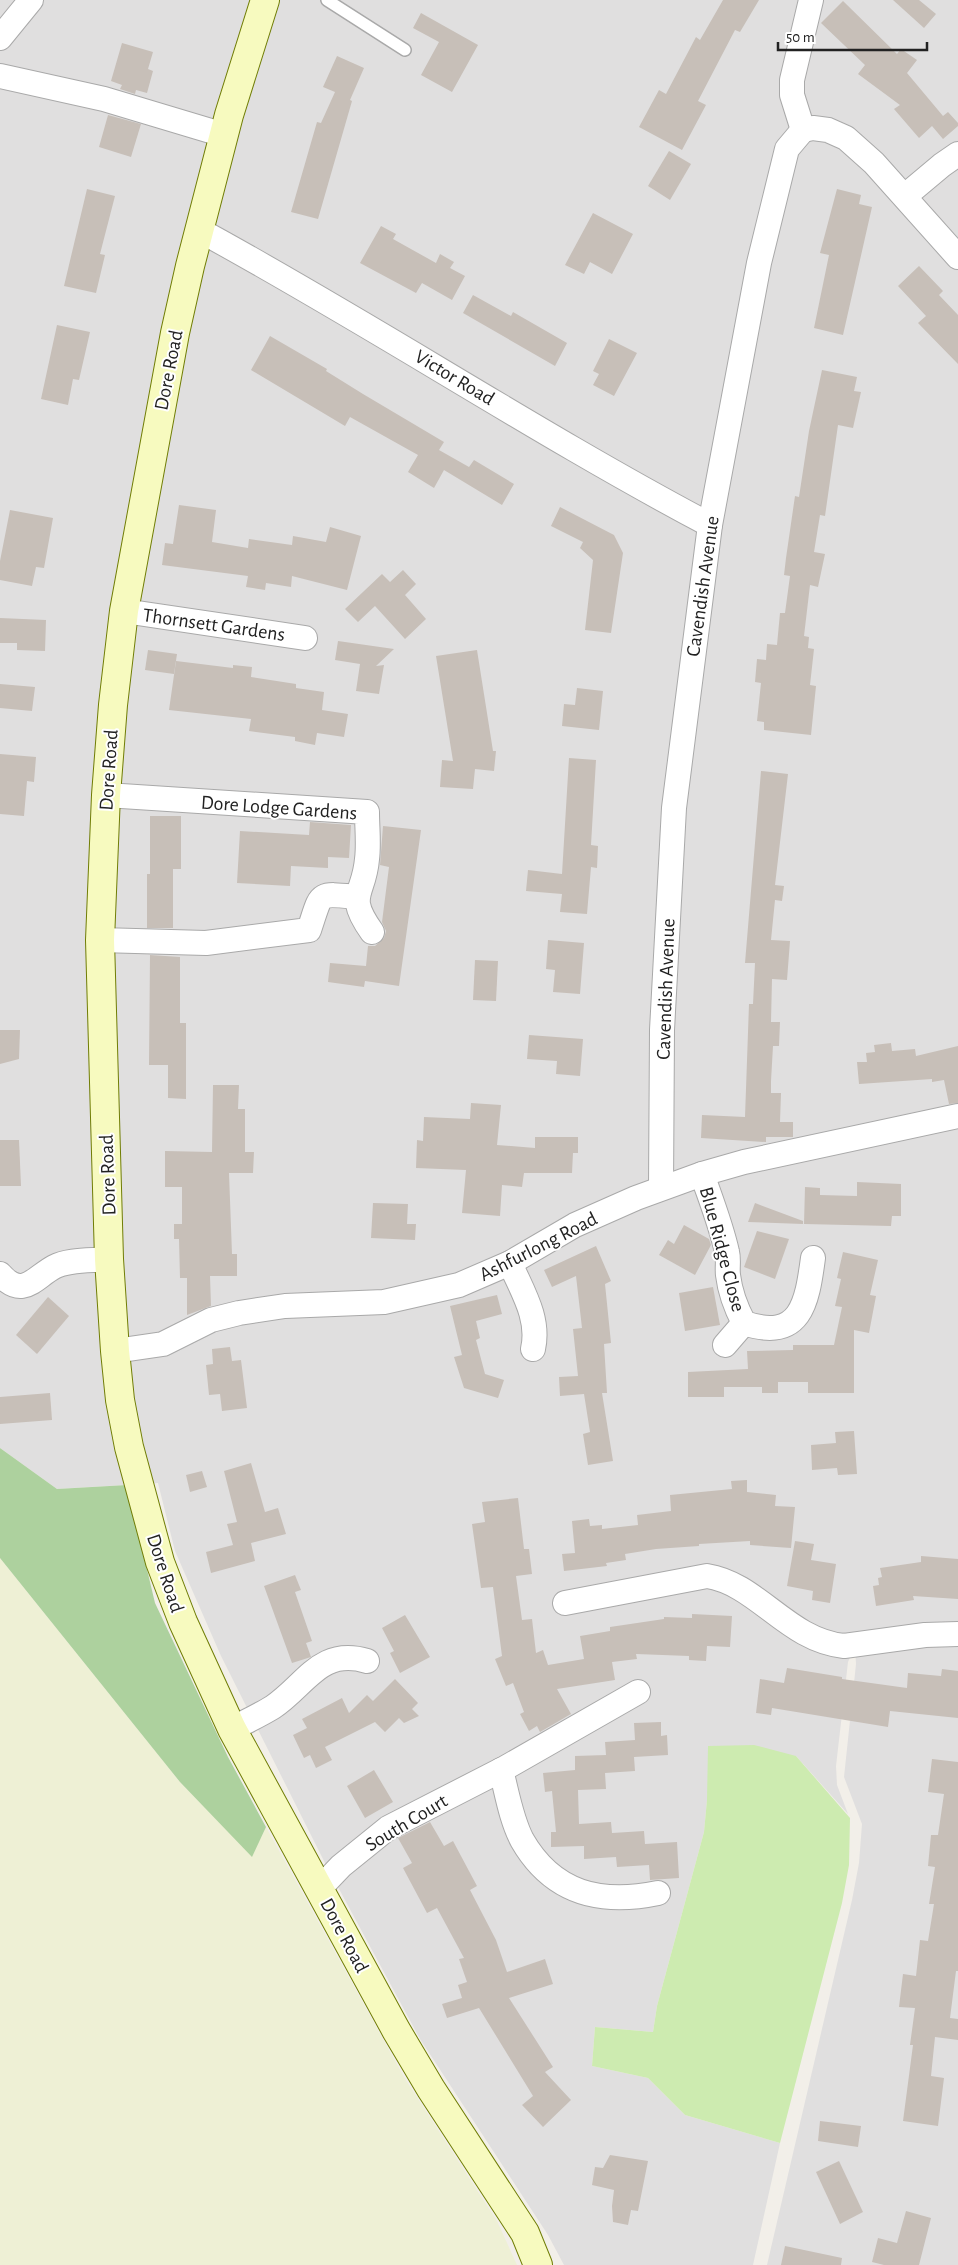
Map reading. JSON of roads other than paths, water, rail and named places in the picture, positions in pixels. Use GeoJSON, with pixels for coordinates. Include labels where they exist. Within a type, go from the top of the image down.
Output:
{"type":"FeatureCollection","features":[{"type":"Feature","properties":{"kind":"street"},"geometry":{"type":"LineString","coordinates":[[0,38],[31,0]]}},
{"type":"Feature","properties":{"kind":"street","name":"Dore Road"},"geometry":{"type":"LineString","coordinates":[[266,0],[224,135],[175,333],[124,611],[113,704],[106,795],[100,940],[109,1260],[120,1400],[129,1447],[160,1562],[182,1622],[232,1729],[396,2030],[431,2089],[525,2233],[538,2265]]}},
{"type":"Feature","properties":{"kind":"street"},"geometry":{"type":"LineString","coordinates":[[811,0],[792,80],[792,95],[803,130],[828,130],[846,138],[874,163],[958,257]]}},
{"type":"Feature","properties":{"kind":"street"},"geometry":{"type":"LineString","coordinates":[[0,76],[104,99],[224,135]]}},
{"type":"Feature","properties":{"kind":"street","name":"Cavendish Avenue"},"geometry":{"type":"LineString","coordinates":[[661,1188],[662,1030],[674,808],[710,526],[759,263],[787,149],[803,130]]}},
{"type":"Feature","properties":{"kind":"street"},"geometry":{"type":"LineString","coordinates":[[904,196],[942,164],[958,154]]}},
{"type":"Feature","properties":{"kind":"street","name":"Victor Road"},"geometry":{"type":"LineString","coordinates":[[199,230],[291,280],[630,483],[710,526]]}},
{"type":"Feature","properties":{"kind":"street","name":"Thornsett Gardens"},"geometry":{"type":"LineString","coordinates":[[124,611],[305,638]]}},
{"type":"Feature","properties":{"kind":"street","name":"Dore Lodge Gardens"},"geometry":{"type":"LineString","coordinates":[[106,795],[367,812],[367,860],[357,897]]}},
{"type":"Feature","properties":{"kind":"street"},"geometry":{"type":"LineString","coordinates":[[100,940],[206,943],[309,930],[320,899],[327,894],[357,897],[361,916],[372,932]]}},
{"type":"Feature","properties":{"kind":"street","name":"Ashfurlong Road"},"geometry":{"type":"LineString","coordinates":[[115,1351],[163,1344],[211,1320],[239,1313],[285,1306],[384,1302],[434,1292],[475,1279],[510,1263],[575,1226],[661,1188],[702,1174],[744,1162],[958,1116]]}},
{"type":"Feature","properties":{"kind":"street","name":"Blue Ridge Close"},"geometry":{"type":"LineString","coordinates":[[702,1174],[722,1230],[728,1255],[728,1276],[732,1294],[736,1308],[744,1323],[758,1328],[770,1328],[784,1325],[798,1318],[808,1291],[813,1258]]}},
{"type":"Feature","properties":{"kind":"street"},"geometry":{"type":"LineString","coordinates":[[2,1284],[24,1285],[38,1280],[54,1267],[109,1260]]}},
{"type":"Feature","properties":{"kind":"street"},"geometry":{"type":"LineString","coordinates":[[510,1263],[535,1319],[536,1337],[533,1349]]}},
{"type":"Feature","properties":{"kind":"street","name":"Blue Ridge Close"},"geometry":{"type":"LineString","coordinates":[[725,1345],[744,1323]]}},
{"type":"Feature","properties":{"kind":"street"},"geometry":{"type":"LineString","coordinates":[[565,1603],[707,1576],[729,1582],[799,1631],[818,1641],[844,1646],[925,1635],[958,1634]]}},
{"type":"Feature","properties":{"kind":"street"},"geometry":{"type":"LineString","coordinates":[[232,1729],[273,1707],[310,1674],[328,1661],[342,1657],[367,1661]]}},
{"type":"Feature","properties":{"kind":"street","name":"South Court"},"geometry":{"type":"LineString","coordinates":[[320,1888],[341,1866],[388,1828],[501,1770],[638,1692]]}},
{"type":"Feature","properties":{"kind":"street"},"geometry":{"type":"LineString","coordinates":[[501,1770],[510,1809],[522,1840],[540,1864],[559,1881],[585,1895],[609,1899],[658,1893]]}},
{"type":"Feature","properties":{"kind":"lane"},"geometry":{"type":"LineString","coordinates":[[327,0],[405,50]]}}]}
